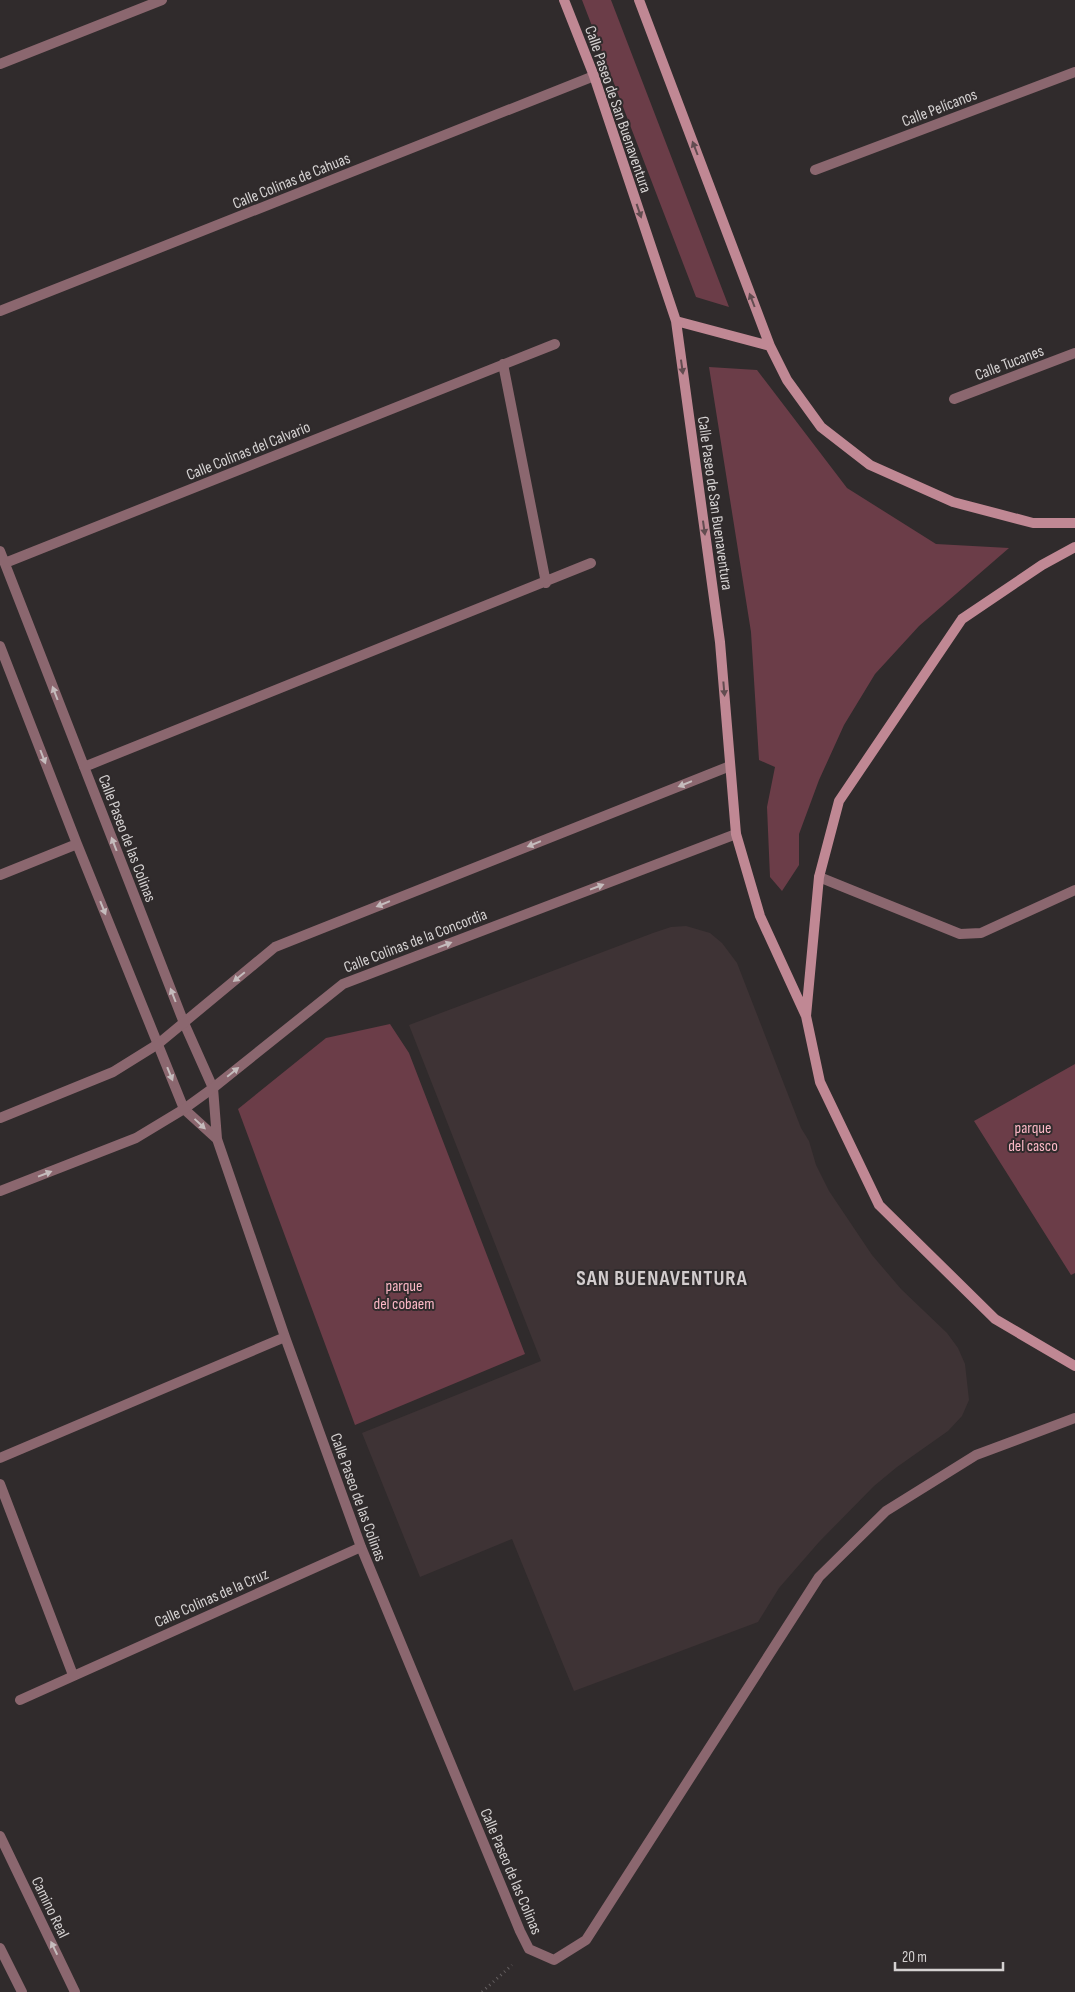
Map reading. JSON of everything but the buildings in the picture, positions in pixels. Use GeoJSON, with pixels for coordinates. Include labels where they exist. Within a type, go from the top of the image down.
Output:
{"type":"FeatureCollection","features":[{"type":"Feature","properties":{"kind":"main road","name":"Calle Paseo de San Buenaventura"},"geometry":{"type":"LineString","coordinates":[[564,0],[594,76],[676,321],[720,642],[736,834],[760,916],[806,1016],[820,1082],[879,1205],[995,1319],[1075,1366]]}},
{"type":"Feature","properties":{"kind":"main road"},"geometry":{"type":"LineString","coordinates":[[639,0],[770,346],[787,380],[821,426],[870,465],[953,502],[1033,523],[1075,523]]}},
{"type":"Feature","properties":{"kind":"main road"},"geometry":{"type":"LineString","coordinates":[[676,321],[770,346]]}},
{"type":"Feature","properties":{"kind":"main road","name":"Calle Paseo de San Buenaventura"},"geometry":{"type":"LineString","coordinates":[[806,1016],[819,877],[838,801],[962,619],[1042,565],[1075,547]]}},
{"type":"Feature","properties":{"kind":"street"},"geometry":{"type":"LineString","coordinates":[[0,64],[162,0]]}},
{"type":"Feature","properties":{"kind":"street","name":"Calle Pelícanos"},"geometry":{"type":"LineString","coordinates":[[814,170],[1075,72]]}},
{"type":"Feature","properties":{"kind":"street","name":"Calle Colinas de Cahuas"},"geometry":{"type":"LineString","coordinates":[[0,312],[594,76]]}},
{"type":"Feature","properties":{"kind":"street","name":"Calle Colinas del Calvario"},"geometry":{"type":"LineString","coordinates":[[5,563],[555,344]]}},
{"type":"Feature","properties":{"kind":"street","name":"Calle Tucanes"},"geometry":{"type":"LineString","coordinates":[[954,399],[1075,353]]}},
{"type":"Feature","properties":{"kind":"street"},"geometry":{"type":"LineString","coordinates":[[503,364],[546,583]]}},
{"type":"Feature","properties":{"kind":"street","name":"Calle Paseo de las Colinas"},"geometry":{"type":"LineString","coordinates":[[0,551],[184,1022],[213,1088],[216,1139],[361,1547],[512,1913],[529,1949],[554,1960],[586,1940],[819,1578],[886,1511],[976,1455],[1075,1418]]}},
{"type":"Feature","properties":{"kind":"street"},"geometry":{"type":"LineString","coordinates":[[84,767],[546,583],[591,563]]}},
{"type":"Feature","properties":{"kind":"street","name":"Calle Paseo de las Colinas"},"geometry":{"type":"LineString","coordinates":[[0,646],[77,844],[184,1109],[216,1139]]}},
{"type":"Feature","properties":{"kind":"street"},"geometry":{"type":"LineString","coordinates":[[0,1118],[113,1072],[158,1044],[275,947],[730,766]]}},
{"type":"Feature","properties":{"kind":"street","name":"Calle Colinas de la Concordia"},"geometry":{"type":"LineString","coordinates":[[0,1192],[136,1138],[184,1109],[343,984],[736,834]]}},
{"type":"Feature","properties":{"kind":"street"},"geometry":{"type":"LineString","coordinates":[[0,875],[77,844]]}},
{"type":"Feature","properties":{"kind":"street"},"geometry":{"type":"LineString","coordinates":[[819,877],[960,934],[981,933],[1075,890]]}},
{"type":"Feature","properties":{"kind":"street"},"geometry":{"type":"LineString","coordinates":[[0,1458],[285,1336]]}},
{"type":"Feature","properties":{"kind":"street"},"geometry":{"type":"LineString","coordinates":[[0,1484],[73,1675]]}},
{"type":"Feature","properties":{"kind":"street","name":"Calle Colinas de la Cruz"},"geometry":{"type":"LineString","coordinates":[[20,1700],[361,1547]]}},
{"type":"Feature","properties":{"kind":"street","name":"Camino Real"},"geometry":{"type":"LineString","coordinates":[[0,1836],[75,1992]]}},
{"type":"Feature","properties":{"kind":"street"},"geometry":{"type":"LineString","coordinates":[[0,1948],[22,1992]]}},
{"type":"Feature","properties":{"kind":"path"},"geometry":{"type":"LineString","coordinates":[[482,1992],[529,1949]]}},
{"type":"Feature","properties":{"kind":"shaded area"},"geometry":{"type":"Polygon","coordinates":[[[686,926],[710,933],[722,943],[737,963],[801,1128],[809,1141],[816,1165],[829,1191],[872,1255],[901,1289],[947,1333],[958,1348],[965,1364],[969,1400],[962,1416],[948,1431],[897,1467],[874,1486],[819,1542],[779,1588],[758,1622],[574,1691],[512,1539],[420,1577],[362,1433],[541,1361],[409,1025],[653,933],[671,927],[686,926]]]}},
{"type":"Feature","properties":{"kind":"green space"},"geometry":{"type":"Polygon","coordinates":[[[582,0],[611,0],[729,307],[696,297],[582,0]]]}},
{"type":"Feature","properties":{"kind":"green space"},"geometry":{"type":"Polygon","coordinates":[[[709,367],[757,370],[847,488],[936,544],[1009,548],[919,626],[875,674],[844,725],[819,780],[799,834],[799,865],[782,891],[770,877],[767,807],[775,767],[759,760],[751,632],[709,367]]]}},
{"type":"Feature","properties":{"kind":"green space","name":"parque del cobaem"},"geometry":{"type":"Polygon","coordinates":[[[390,1024],[409,1053],[525,1354],[355,1425],[238,1109],[326,1038],[390,1024]]]}},
{"type":"Feature","properties":{"kind":"green space","name":"parque del casco"},"geometry":{"type":"Polygon","coordinates":[[[1075,1064],[1075,1273],[1071,1275],[974,1121],[1075,1064]]]}},
{"type":"Feature","properties":{"kind":"district","name":"SAN BUENAVENTURA"},"geometry":{"type":"Point","coordinates":[662,1278]}}]}
